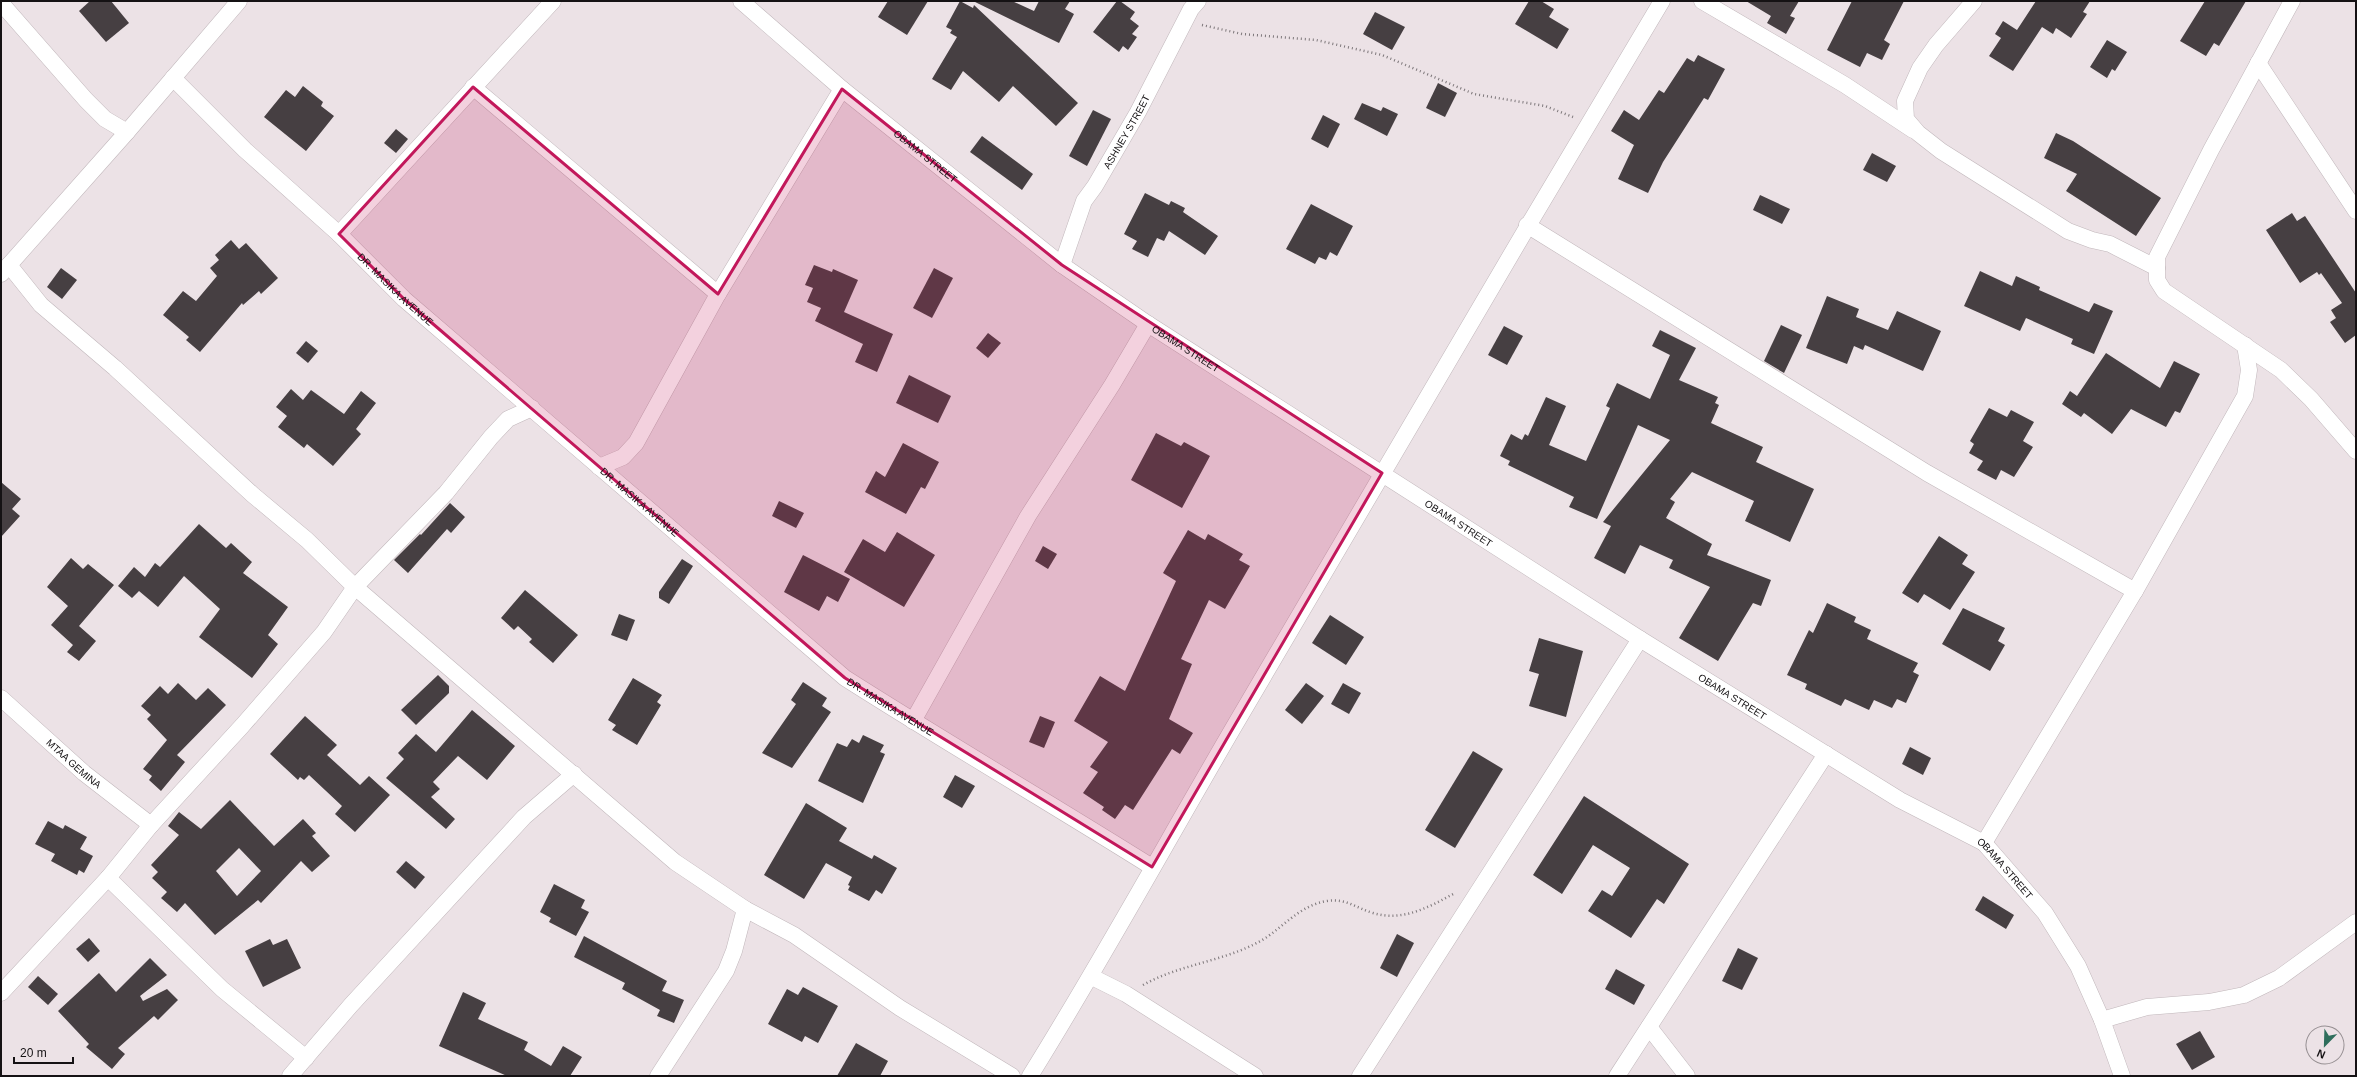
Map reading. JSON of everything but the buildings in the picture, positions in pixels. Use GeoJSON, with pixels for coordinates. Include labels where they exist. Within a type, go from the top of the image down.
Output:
{"type":"FeatureCollection","features":[{"type":"Feature","properties":{"kind":"street"},"geometry":{"type":"LineString","coordinates":[[239,1],[128,132],[5,269],[41,305],[115,368],[253,495],[307,540],[355,587],[675,862],[745,909],[794,935],[900,1008],[1012,1076]]}},
{"type":"Feature","properties":{"kind":"street"},"geometry":{"type":"LineString","coordinates":[[339,234],[473,87],[554,1]]}},
{"type":"Feature","properties":{"kind":"street","name":"OBAMA STREET"},"geometry":{"type":"LineString","coordinates":[[741,1],[842,89],[1062,265],[1148,324],[1640,639],[1900,800],[1984,843],[2046,913],[2078,966],[2102,1020],[2122,1076]]}},
{"type":"Feature","properties":{"kind":"street"},"geometry":{"type":"LineString","coordinates":[[1030,1076],[1092,977],[1152,867],[1382,473],[1527,225],[1662,1]]}},
{"type":"Feature","properties":{"kind":"street"},"geometry":{"type":"LineString","coordinates":[[1702,1],[1845,85],[1918,133],[1941,151],[2068,231],[2092,240],[2110,244],[2157,268]]}},
{"type":"Feature","properties":{"kind":"street"},"geometry":{"type":"LineString","coordinates":[[1918,133],[1906,119],[1905,101],[1924,63],[1936,45],[1974,1]]}},
{"type":"Feature","properties":{"kind":"street"},"geometry":{"type":"LineString","coordinates":[[2292,1],[2157,257],[2157,280],[2164,291],[2281,370],[2311,399],[2356,451]]}},
{"type":"Feature","properties":{"kind":"street"},"geometry":{"type":"LineString","coordinates":[[1,2],[86,100],[105,119],[128,132]]}},
{"type":"Feature","properties":{"kind":"street","name":"ASHNEY STREET"},"geometry":{"type":"LineString","coordinates":[[1062,265],[1074,236],[1084,201],[1096,186],[1135,118],[1182,27],[1190,4]]}},
{"type":"Feature","properties":{"kind":"street"},"geometry":{"type":"LineString","coordinates":[[2258,63],[2356,211]]}},
{"type":"Feature","properties":{"kind":"street","name":"DR. MASIKA AVENUE"},"geometry":{"type":"LineString","coordinates":[[173,78],[245,150],[339,234],[404,299],[845,678],[913,721],[1029,789],[1152,867]]}},
{"type":"Feature","properties":{"kind":"street"},"geometry":{"type":"LineString","coordinates":[[473,87],[718,294]]}},
{"type":"Feature","properties":{"kind":"street"},"geometry":{"type":"LineString","coordinates":[[599,467],[623,457],[636,444],[718,294],[842,89]]}},
{"type":"Feature","properties":{"kind":"street"},"geometry":{"type":"LineString","coordinates":[[1527,225],[1927,473],[2135,591]]}},
{"type":"Feature","properties":{"kind":"street"},"geometry":{"type":"LineString","coordinates":[[913,721],[1028,516],[1112,385],[1148,324]]}},
{"type":"Feature","properties":{"kind":"street"},"geometry":{"type":"LineString","coordinates":[[1984,843],[2135,591],[2246,396],[2249,370],[2245,345]]}},
{"type":"Feature","properties":{"kind":"street"},"geometry":{"type":"LineString","coordinates":[[1,993],[108,878],[151,825],[324,632],[355,587],[446,493],[491,436],[508,419],[532,408]]}},
{"type":"Feature","properties":{"kind":"street"},"geometry":{"type":"LineString","coordinates":[[1360,1076],[1640,639]]}},
{"type":"Feature","properties":{"kind":"street","name":"MTAA GEMINA"},"geometry":{"type":"LineString","coordinates":[[1,698],[84,773],[151,825]]}},
{"type":"Feature","properties":{"kind":"street"},"geometry":{"type":"LineString","coordinates":[[1617,1076],[1826,754]]}},
{"type":"Feature","properties":{"kind":"street"},"geometry":{"type":"LineString","coordinates":[[290,1076],[367,987],[524,817],[574,774]]}},
{"type":"Feature","properties":{"kind":"street"},"geometry":{"type":"LineString","coordinates":[[108,878],[222,989],[306,1058]]}},
{"type":"Feature","properties":{"kind":"street"},"geometry":{"type":"LineString","coordinates":[[658,1076],[726,971],[734,951],[745,909]]}},
{"type":"Feature","properties":{"kind":"street"},"geometry":{"type":"LineString","coordinates":[[2102,1020],[2147,1007],[2210,1002],[2244,995],[2279,978],[2356,922]]}},
{"type":"Feature","properties":{"kind":"street"},"geometry":{"type":"LineString","coordinates":[[1092,977],[1126,994],[1255,1076]]}},
{"type":"Feature","properties":{"kind":"street"},"geometry":{"type":"LineString","coordinates":[[1649,1027],[1687,1076]]}},
{"type":"Feature","properties":{"kind":"path"},"geometry":{"type":"LineString","coordinates":[[1182,27],[1204,25],[1242,34],[1316,40],[1382,55],[1474,94],[1545,106],[1588,123]]}},
{"type":"Feature","properties":{"kind":"path"},"geometry":{"type":"LineString","coordinates":[[1126,994],[1154,979],[1178,969],[1237,952],[1267,937],[1308,906],[1328,901],[1349,902],[1372,913],[1390,917],[1405,916],[1427,908],[1462,889]]}},
{"type":"Feature","properties":{"kind":"highlighted area"},"geometry":{"type":"Polygon","coordinates":[[[473,87],[718,294],[842,89],[1062,265],[1382,473],[1152,867],[845,678],[404,299],[339,234],[473,87]]]}}]}
